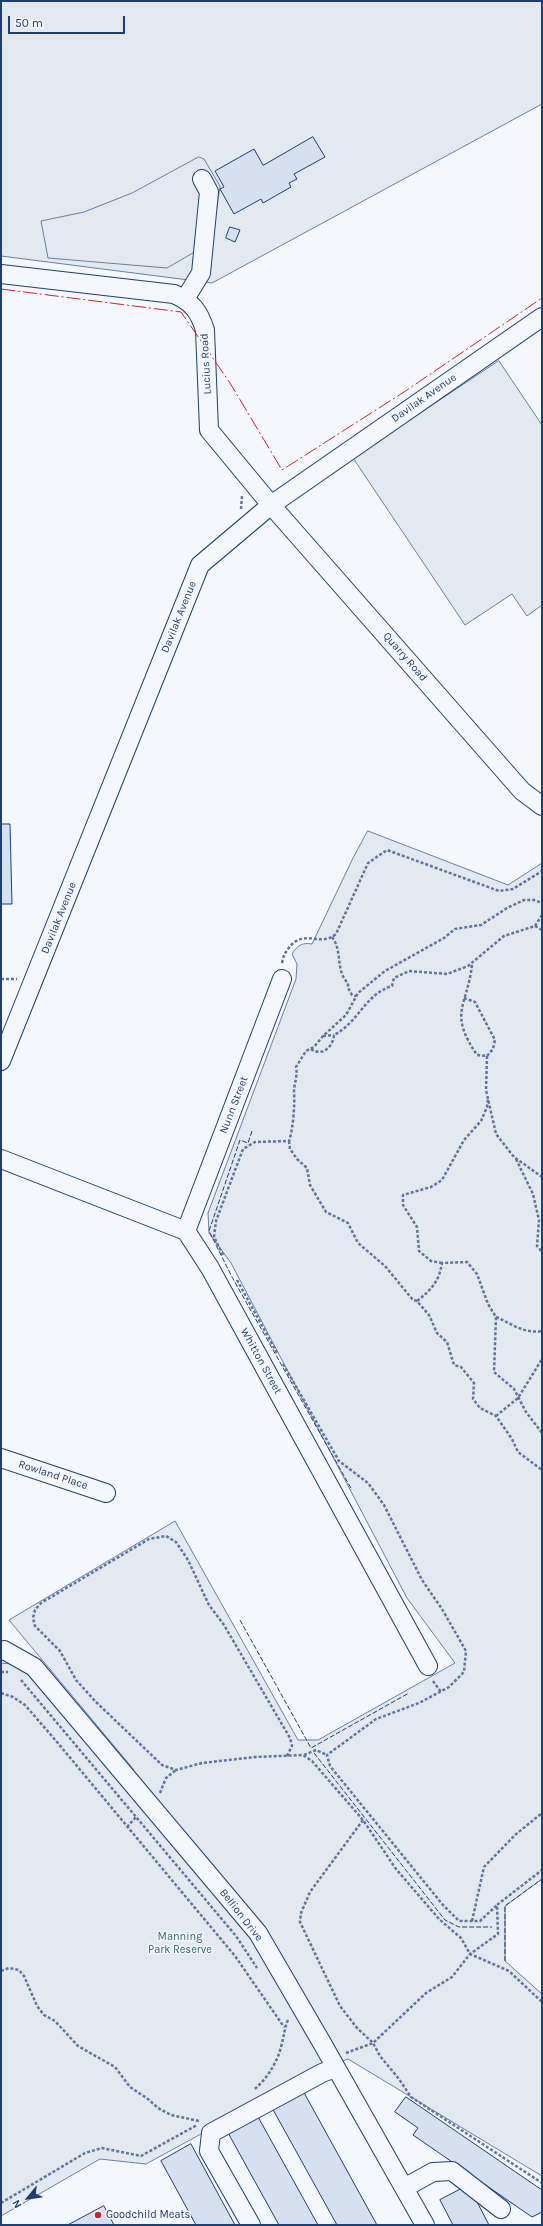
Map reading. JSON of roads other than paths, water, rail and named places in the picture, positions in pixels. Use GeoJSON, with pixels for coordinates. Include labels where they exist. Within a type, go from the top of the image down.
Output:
{"type":"FeatureCollection","features":[{"type":"Feature","properties":{"kind":"street"},"geometry":{"type":"LineString","coordinates":[[185,300],[201,273],[210,192],[202,179]]}},
{"type":"Feature","properties":{"kind":"street","name":"Lucius Road"},"geometry":{"type":"LineString","coordinates":[[1,274],[174,294],[194,307],[201,317],[205,330],[209,430],[270,505]]}},
{"type":"Feature","properties":{"kind":"street","name":"Davilak Avenue"},"geometry":{"type":"LineString","coordinates":[[1,1061],[200,565],[270,505],[542,317]]}},
{"type":"Feature","properties":{"kind":"street","name":"Quarry Road"},"geometry":{"type":"LineString","coordinates":[[270,505],[522,791],[542,806]]}},
{"type":"Feature","properties":{"kind":"street","name":"Nunn Street"},"geometry":{"type":"LineString","coordinates":[[186,1231],[282,979]]}},
{"type":"Feature","properties":{"kind":"street"},"geometry":{"type":"LineString","coordinates":[[1,1159],[186,1231]]}},
{"type":"Feature","properties":{"kind":"street","name":"Whitton Street"},"geometry":{"type":"LineString","coordinates":[[186,1231],[210,1268],[428,1666]]}},
{"type":"Feature","properties":{"kind":"street","name":"Rowland Place"},"geometry":{"type":"LineString","coordinates":[[1,1458],[106,1493]]}},
{"type":"Feature","properties":{"kind":"street","name":"Bellion Drive"},"geometry":{"type":"LineString","coordinates":[[1,1651],[4,1650],[34,1667],[258,1933],[425,2225]]}},
{"type":"Feature","properties":{"kind":"street"},"geometry":{"type":"LineString","coordinates":[[251,2225],[209,2150],[211,2133],[322,2073],[333,2064]]}},
{"type":"Feature","properties":{"kind":"street"},"geometry":{"type":"LineString","coordinates":[[404,2188],[433,2172],[452,2171],[501,2209]]}},
{"type":"Feature","properties":{"kind":"place","name":"Goodchild Meats"},"geometry":{"type":"Point","coordinates":[98,2215]}},
{"type":"Feature","properties":{"kind":"park label","name":"Manning Park Reserve"},"geometry":{"type":"Point","coordinates":[180,1943]}}]}
